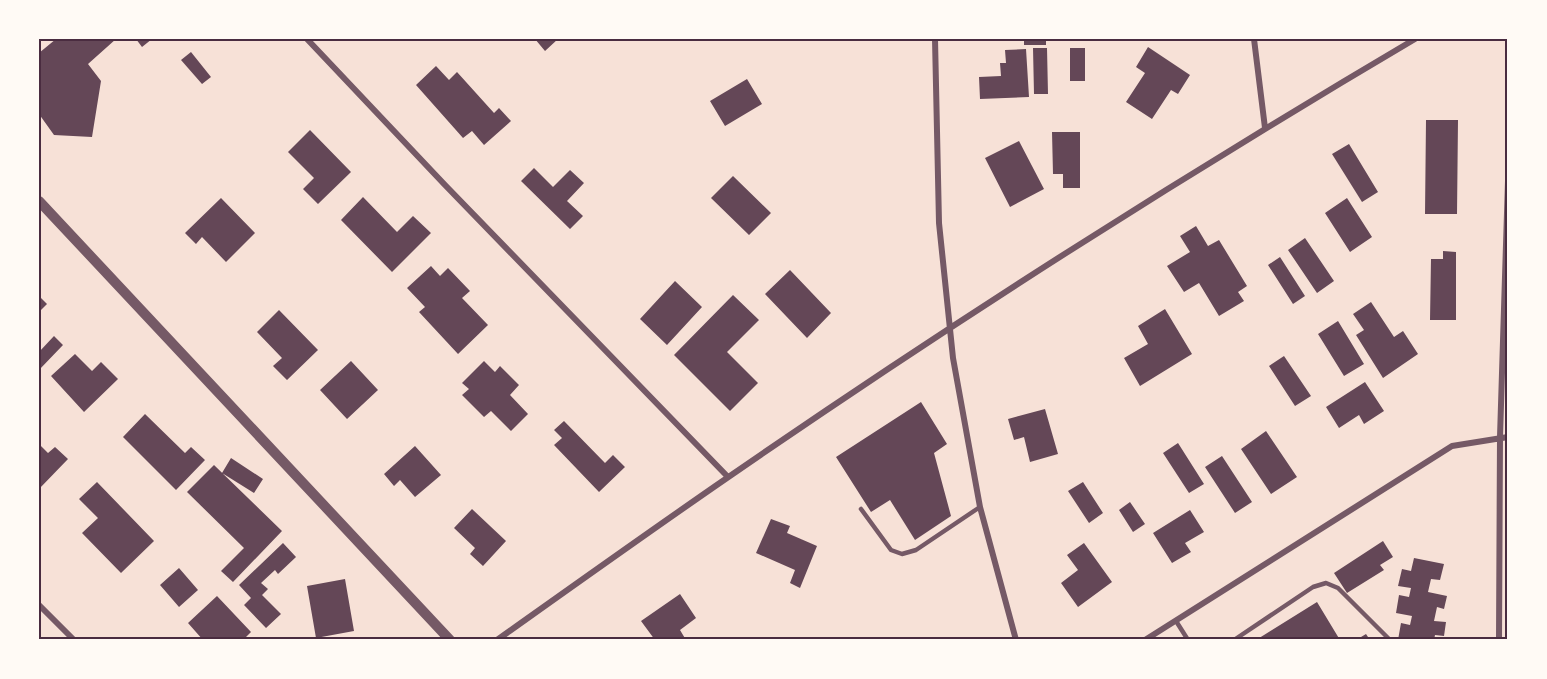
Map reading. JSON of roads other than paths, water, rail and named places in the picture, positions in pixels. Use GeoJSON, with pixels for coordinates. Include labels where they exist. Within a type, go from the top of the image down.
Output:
{"type":"FeatureCollection","features":[{"type":"Feature","properties":{"kind":"street"},"geometry":{"type":"LineString","coordinates":[[308,39],[445,185],[728,477]]}},
{"type":"Feature","properties":{"kind":"street"},"geometry":{"type":"LineString","coordinates":[[935,39],[939,223],[950,329],[980,507],[1016,640]]}},
{"type":"Feature","properties":{"kind":"street"},"geometry":{"type":"LineString","coordinates":[[1254,39],[1265,128]]}},
{"type":"Feature","properties":{"kind":"street"},"geometry":{"type":"LineString","coordinates":[[497,640],[728,477],[950,329],[1265,128],[1415,39]]}},
{"type":"Feature","properties":{"kind":"street"},"geometry":{"type":"LineString","coordinates":[[1499,640],[1508,181]]}},
{"type":"Feature","properties":{"kind":"street"},"geometry":{"type":"LineString","coordinates":[[39,201],[450,640]]}},
{"type":"Feature","properties":{"kind":"street"},"geometry":{"type":"LineString","coordinates":[[1145,640],[1452,446],[1504,437]]}},
{"type":"Feature","properties":{"kind":"street"},"geometry":{"type":"LineString","coordinates":[[39,605],[74,640]]}},
{"type":"Feature","properties":{"kind":"lane"},"geometry":{"type":"LineString","coordinates":[[861,509],[891,550],[902,554],[916,550],[980,507]]}},
{"type":"Feature","properties":{"kind":"lane"},"geometry":{"type":"LineString","coordinates":[[1234,640],[1313,587],[1326,583],[1338,588],[1390,640]]}},
{"type":"Feature","properties":{"kind":"lane"},"geometry":{"type":"LineString","coordinates":[[1176,621],[1188,640]]}}]}
